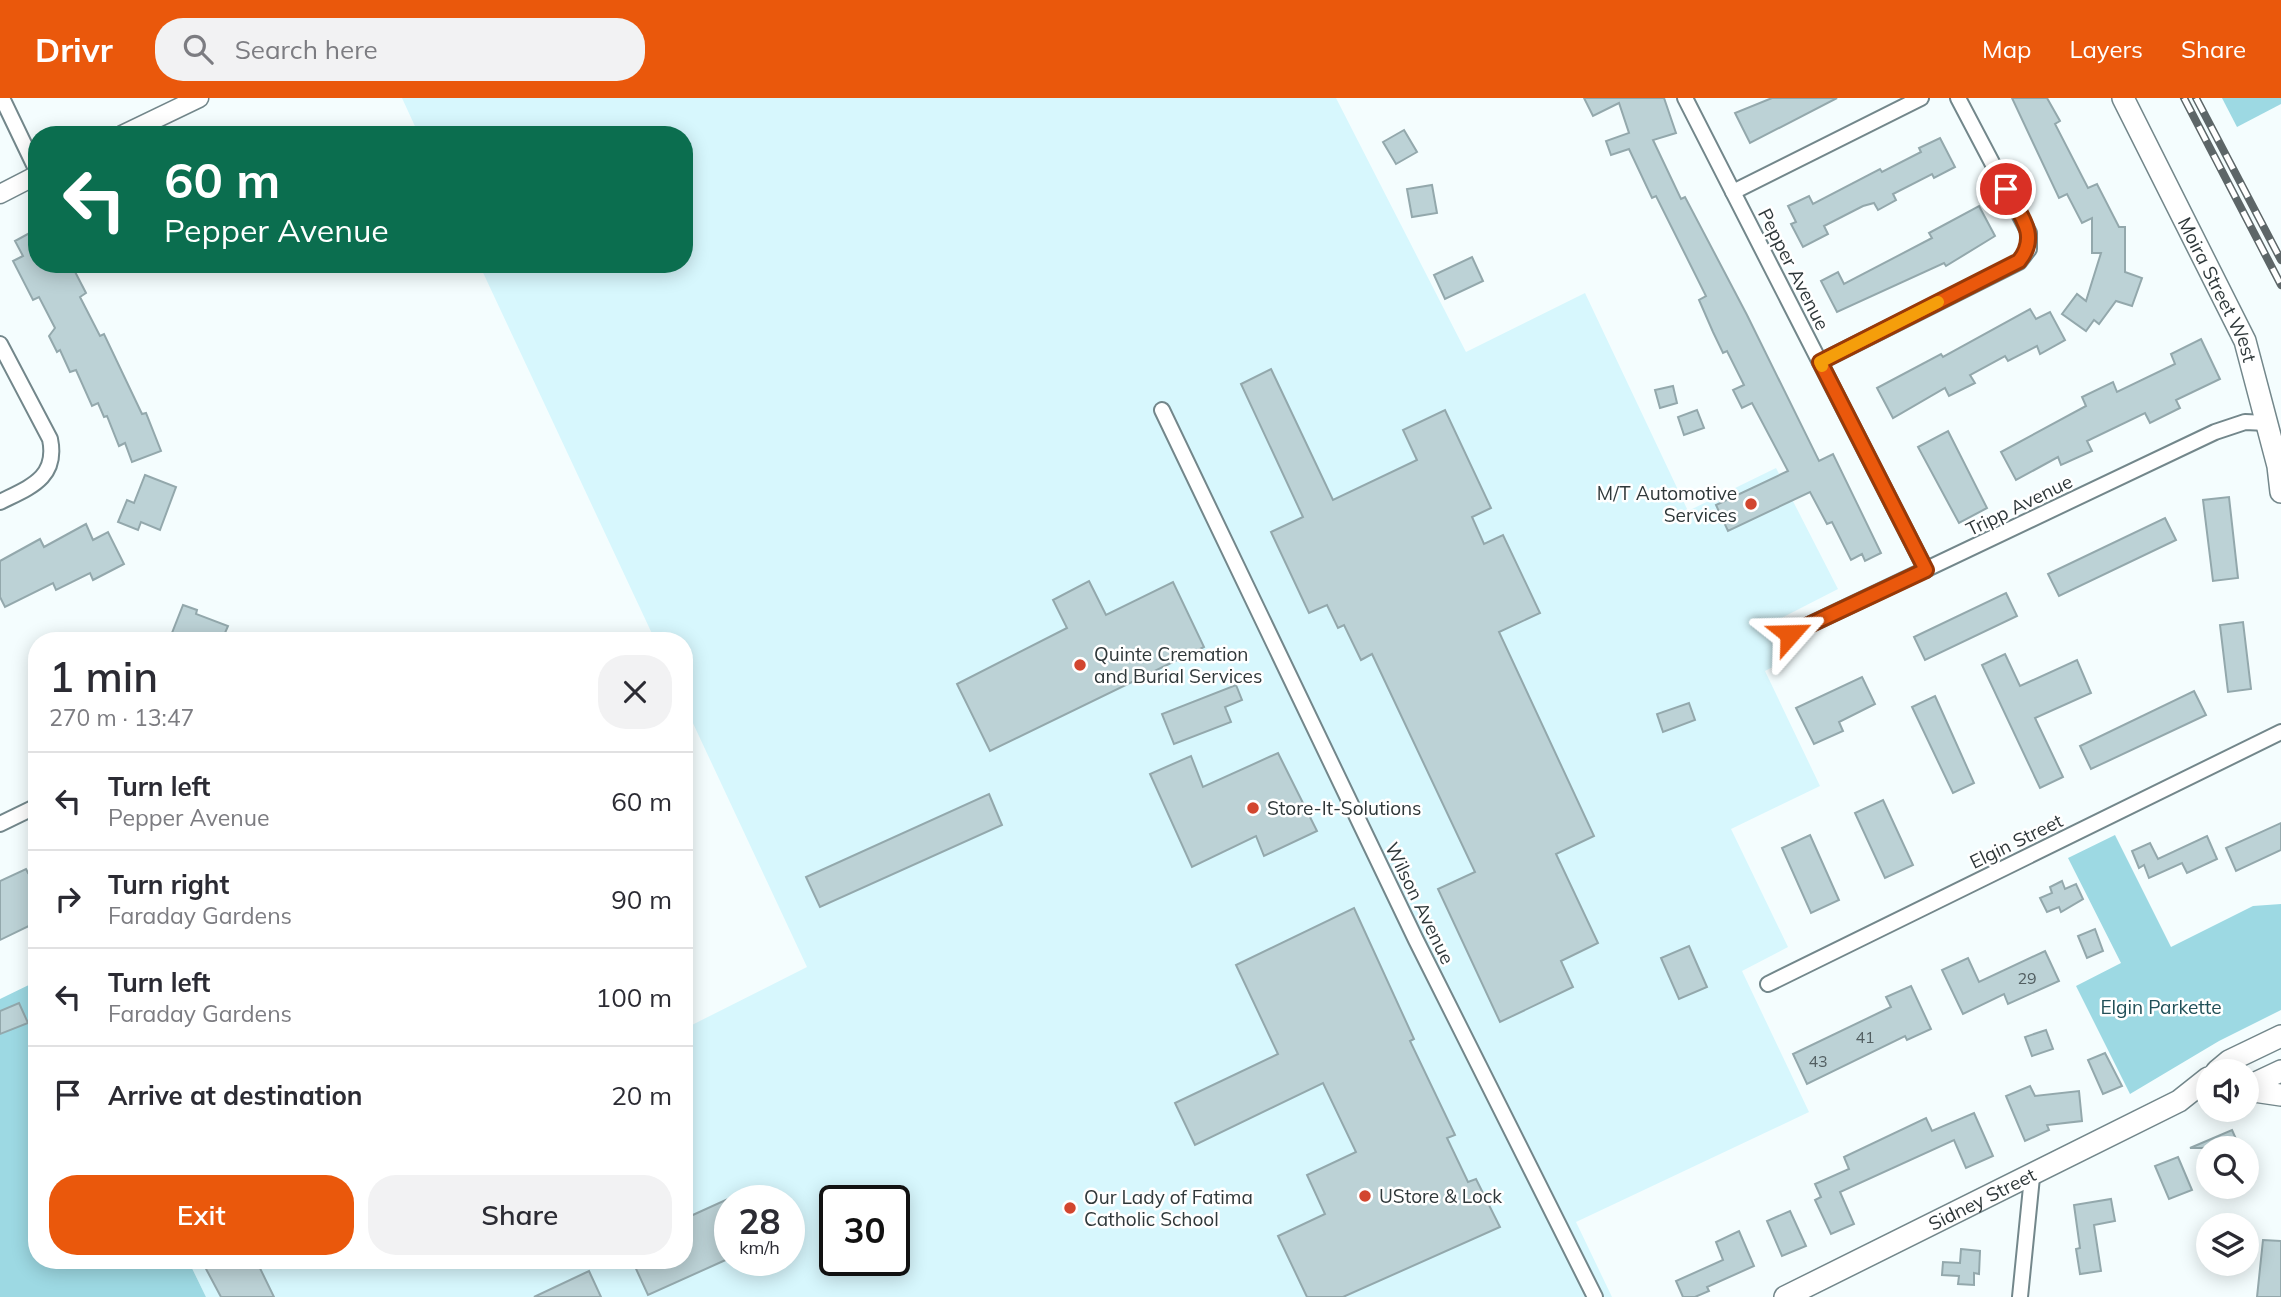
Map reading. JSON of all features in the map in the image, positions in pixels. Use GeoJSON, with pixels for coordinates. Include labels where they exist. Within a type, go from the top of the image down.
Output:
{"type":"FeatureCollection","features":[{"type":"Feature","properties":{"kind":"main road","name":"Moira Street West"},"geometry":{"type":"LineString","coordinates":[[2123,98],[2245,341],[2267,423],[2281,492]]}},
{"type":"Feature","properties":{"kind":"main road"},"geometry":{"type":"LineString","coordinates":[[2233,1059],[2281,1036]]}},
{"type":"Feature","properties":{"kind":"main road"},"geometry":{"type":"LineString","coordinates":[[2259,1083],[2281,1071]]}},
{"type":"Feature","properties":{"kind":"main road","name":"Sidney Street"},"geometry":{"type":"LineString","coordinates":[[1786,1297],[2032,1177],[2179,1101],[2196,1088]]}},
{"type":"Feature","properties":{"kind":"main road"},"geometry":{"type":"LineString","coordinates":[[2259,1091],[2281,1095]]}},
{"type":"Feature","properties":{"kind":"main road","name":"Sidney Street"},"geometry":{"type":"LineString","coordinates":[[2179,1101],[2196,1098]]}},
{"type":"Feature","properties":{"kind":"street"},"geometry":{"type":"LineString","coordinates":[[2,98],[28,154]]}},
{"type":"Feature","properties":{"kind":"street","name":"Pepper Avenue"},"geometry":{"type":"LineString","coordinates":[[1685,98],[1926,570]]}},
{"type":"Feature","properties":{"kind":"street"},"geometry":{"type":"LineString","coordinates":[[1733,192],[1921,98]]}},
{"type":"Feature","properties":{"kind":"street"},"geometry":{"type":"LineString","coordinates":[[1820,362],[2019,261],[2029,249],[2029,233],[1958,98]]}},
{"type":"Feature","properties":{"kind":"street"},"geometry":{"type":"LineString","coordinates":[[139,126],[187,101]]}},
{"type":"Feature","properties":{"kind":"street"},"geometry":{"type":"LineString","coordinates":[[0,194],[28,178]]}},
{"type":"Feature","properties":{"kind":"street"},"geometry":{"type":"LineString","coordinates":[[0,344],[50,439],[54,455],[47,472],[32,486],[0,502]]}},
{"type":"Feature","properties":{"kind":"street","name":"Wilson Avenue"},"geometry":{"type":"LineString","coordinates":[[1162,410],[1416,940],[1595,1297]]}},
{"type":"Feature","properties":{"kind":"street","name":"Tripp Avenue"},"geometry":{"type":"LineString","coordinates":[[1790,634],[2215,432],[2245,422],[2267,423]]}},
{"type":"Feature","properties":{"kind":"street","name":"Elgin Street"},"geometry":{"type":"LineString","coordinates":[[1768,984],[2281,732]]}},
{"type":"Feature","properties":{"kind":"street"},"geometry":{"type":"LineString","coordinates":[[0,824],[28,810]]}},
{"type":"Feature","properties":{"kind":"street"},"geometry":{"type":"LineString","coordinates":[[2020,1297],[2032,1177]]}},
{"type":"Feature","properties":{"kind":"shaded area"},"geometry":{"type":"Polygon","coordinates":[[[402,98],[1336,98],[1466,352],[1585,293],[1688,511],[1776,468],[1838,589],[1764,627],[1782,662],[1765,671],[1820,786],[1731,829],[1788,947],[1742,971],[1809,1112],[1576,1222],[1612,1297],[206,1297],[192,1269],[693,1269],[693,1024],[807,967],[693,723],[693,632],[651,632],[483,273],[693,273],[693,126],[415,126],[402,98]]]}},
{"type":"Feature","properties":{"kind":"green space"},"geometry":{"type":"Polygon","coordinates":[[[2222,98],[2281,98],[2281,104],[2237,127],[2222,98]]]}},
{"type":"Feature","properties":{"kind":"green space","name":"Elgin Parkette"},"geometry":{"type":"Polygon","coordinates":[[[2115,835],[2171,947],[2253,906],[2281,904],[2281,1010],[2219,1041],[2130,1094],[2076,986],[2121,963],[2068,858],[2115,835]]]}},
{"type":"Feature","properties":{"kind":"green space"},"geometry":{"type":"Polygon","coordinates":[[[28,985],[28,1269],[192,1269],[206,1297],[0,1297],[0,999],[28,985]]]}},
{"type":"Feature","properties":{"kind":"building"},"geometry":{"type":"Polygon","coordinates":[[[1584,98],[1664,98],[1676,133],[1653,140],[1681,199],[1685,197],[1819,461],[1833,454],[1881,553],[1865,561],[1862,554],[1851,560],[1832,522],[1827,524],[1810,492],[1728,531],[1716,505],[1788,471],[1752,403],[1742,408],[1733,390],[1744,385],[1727,351],[1723,353],[1713,332],[1699,300],[1706,296],[1656,196],[1652,198],[1629,149],[1611,155],[1606,141],[1629,133],[1619,103],[1593,116],[1584,98]]]}},
{"type":"Feature","properties":{"kind":"building"},"geometry":{"type":"Polygon","coordinates":[[[1772,98],[1837,98],[1750,143],[1735,113],[1772,98]]]}},
{"type":"Feature","properties":{"kind":"building"},"geometry":{"type":"Polygon","coordinates":[[[2012,98],[2047,98],[2060,121],[2055,124],[2088,188],[2097,184],[2119,227],[2125,227],[2125,272],[2142,278],[2132,306],[2116,301],[2099,324],[2094,320],[2086,331],[2062,314],[2077,294],[2086,301],[2101,253],[2092,253],[2092,218],[2082,223],[2067,194],[2059,198],[2012,98]]]}},
{"type":"Feature","properties":{"kind":"building"},"geometry":{"type":"Polygon","coordinates":[[[1404,130],[1417,152],[1396,164],[1383,142],[1404,130]]]}},
{"type":"Feature","properties":{"kind":"building"},"geometry":{"type":"Polygon","coordinates":[[[1940,138],[1955,167],[1934,178],[1932,174],[1893,194],[1896,200],[1878,210],[1874,203],[1863,206],[1824,226],[1828,234],[1803,247],[1791,224],[1796,222],[1788,206],[1809,196],[1813,204],[1880,169],[1882,172],[1921,152],[1919,148],[1940,138]]]}},
{"type":"Feature","properties":{"kind":"building"},"geometry":{"type":"Polygon","coordinates":[[[1432,185],[1437,213],[1412,217],[1407,189],[1432,185]]]}},
{"type":"Feature","properties":{"kind":"building"},"geometry":{"type":"Polygon","coordinates":[[[1979,206],[1995,236],[1946,266],[1944,263],[1837,312],[1821,281],[1838,272],[1844,284],[1932,238],[1929,233],[1979,206]]]}},
{"type":"Feature","properties":{"kind":"building"},"geometry":{"type":"Polygon","coordinates":[[[28,234],[28,273],[76,273],[86,293],[80,297],[100,336],[104,334],[142,414],[146,413],[161,451],[132,462],[125,443],[119,446],[107,416],[104,417],[98,403],[92,406],[76,370],[70,372],[60,350],[57,352],[49,336],[55,328],[39,297],[33,300],[13,261],[23,256],[15,241],[28,234]]]}},
{"type":"Feature","properties":{"kind":"building"},"geometry":{"type":"Polygon","coordinates":[[[1472,257],[1483,281],[1445,299],[1434,275],[1472,257]]]}},
{"type":"Feature","properties":{"kind":"building"},"geometry":{"type":"Polygon","coordinates":[[[2030,309],[2036,319],[2050,312],[2065,340],[2040,354],[2037,346],[2008,361],[2005,356],[1970,375],[1975,383],[1949,396],[1945,388],[1893,418],[1877,388],[1941,354],[1943,357],[2030,309]]]}},
{"type":"Feature","properties":{"kind":"building"},"geometry":{"type":"Polygon","coordinates":[[[2201,339],[2220,379],[2176,400],[2180,408],[2150,423],[2145,413],[2087,441],[2092,451],[2061,465],[2058,457],[2016,480],[2001,452],[2086,406],[2082,397],[2113,382],[2117,392],[2175,364],[2171,354],[2201,339]]]}},
{"type":"Feature","properties":{"kind":"building"},"geometry":{"type":"Polygon","coordinates":[[[1271,369],[1333,500],[1417,460],[1403,430],[1445,410],[1491,508],[1472,517],[1484,544],[1503,535],[1540,613],[1499,632],[1594,836],[1556,854],[1598,943],[1561,961],[1573,987],[1500,1022],[1438,889],[1475,872],[1372,654],[1361,660],[1344,625],[1338,628],[1327,605],[1309,613],[1271,532],[1303,517],[1241,384],[1271,369]]]}},
{"type":"Feature","properties":{"kind":"building"},"geometry":{"type":"Polygon","coordinates":[[[1673,386],[1677,403],[1660,408],[1655,390],[1673,386]]]}},
{"type":"Feature","properties":{"kind":"building"},"geometry":{"type":"Polygon","coordinates":[[[1697,410],[1704,428],[1684,435],[1678,417],[1697,410]]]}},
{"type":"Feature","properties":{"kind":"building"},"geometry":{"type":"Polygon","coordinates":[[[1948,431],[1987,508],[1959,523],[1918,447],[1948,431]]]}},
{"type":"Feature","properties":{"kind":"building"},"geometry":{"type":"Polygon","coordinates":[[[145,475],[176,487],[160,530],[141,522],[138,530],[118,522],[127,500],[134,503],[145,475]]]}},
{"type":"Feature","properties":{"kind":"building"},"geometry":{"type":"Polygon","coordinates":[[[2229,497],[2238,578],[2213,581],[2203,500],[2229,497]]]}},
{"type":"Feature","properties":{"kind":"building"},"geometry":{"type":"Polygon","coordinates":[[[2165,518],[2176,540],[2059,596],[2048,574],[2165,518]]]}},
{"type":"Feature","properties":{"kind":"building"},"geometry":{"type":"Polygon","coordinates":[[[86,524],[93,540],[108,532],[124,564],[93,580],[90,573],[56,590],[53,583],[5,607],[0,597],[0,561],[40,539],[44,547],[86,524]]]}},
{"type":"Feature","properties":{"kind":"building","name":"Quinte Cremation and Burial Services"},"geometry":{"type":"Polygon","coordinates":[[[1089,581],[1106,615],[1173,582],[1204,647],[990,751],[957,684],[1067,628],[1053,600],[1089,581]]]}},
{"type":"Feature","properties":{"kind":"building"},"geometry":{"type":"Polygon","coordinates":[[[2006,593],[2017,616],[1925,660],[1914,637],[2006,593]]]}},
{"type":"Feature","properties":{"kind":"building"},"geometry":{"type":"Polygon","coordinates":[[[183,605],[197,610],[196,614],[228,626],[225,632],[172,632],[183,605]]]}},
{"type":"Feature","properties":{"kind":"building"},"geometry":{"type":"Polygon","coordinates":[[[2243,622],[2251,689],[2228,692],[2220,625],[2243,622]]]}},
{"type":"Feature","properties":{"kind":"building"},"geometry":{"type":"Polygon","coordinates":[[[2005,654],[2020,686],[2077,660],[2091,693],[2035,718],[2063,777],[2040,788],[1982,665],[2005,654]]]}},
{"type":"Feature","properties":{"kind":"building"},"geometry":{"type":"Polygon","coordinates":[[[1862,677],[1875,704],[1839,722],[1843,731],[1814,744],[1796,708],[1862,677]]]}},
{"type":"Feature","properties":{"kind":"building"},"geometry":{"type":"Polygon","coordinates":[[[1236,685],[1242,700],[1225,707],[1231,722],[1174,744],[1162,714],[1236,685]]]}},
{"type":"Feature","properties":{"kind":"building"},"geometry":{"type":"Polygon","coordinates":[[[2194,691],[2206,715],[2091,769],[2080,746],[2194,691]]]}},
{"type":"Feature","properties":{"kind":"building"},"geometry":{"type":"Polygon","coordinates":[[[1935,696],[1974,783],[1953,793],[1912,707],[1935,696]]]}},
{"type":"Feature","properties":{"kind":"building"},"geometry":{"type":"Polygon","coordinates":[[[1689,703],[1695,720],[1663,732],[1657,714],[1689,703]]]}},
{"type":"Feature","properties":{"kind":"building"},"geometry":{"type":"Polygon","coordinates":[[[1278,753],[1317,831],[1264,856],[1256,836],[1192,867],[1150,774],[1191,756],[1203,787],[1278,753]]]}},
{"type":"Feature","properties":{"kind":"building"},"geometry":{"type":"Polygon","coordinates":[[[989,794],[1002,825],[820,907],[806,877],[989,794]]]}},
{"type":"Feature","properties":{"kind":"building"},"geometry":{"type":"Polygon","coordinates":[[[1883,800],[1913,865],[1885,878],[1855,813],[1883,800]]]}},
{"type":"Feature","properties":{"kind":"building"},"geometry":{"type":"Polygon","coordinates":[[[2281,823],[2281,850],[2236,871],[2226,848],[2281,823]]]}},
{"type":"Feature","properties":{"kind":"building"},"geometry":{"type":"Polygon","coordinates":[[[1810,835],[1839,900],[1811,913],[1782,848],[1810,835]]]}},
{"type":"Feature","properties":{"kind":"building"},"geometry":{"type":"Polygon","coordinates":[[[2207,836],[2217,859],[2187,873],[2182,863],[2149,878],[2144,865],[2139,868],[2132,851],[2150,843],[2158,859],[2207,836]]]}},
{"type":"Feature","properties":{"kind":"building"},"geometry":{"type":"Polygon","coordinates":[[[26,869],[28,873],[28,926],[0,940],[0,881],[26,869]]]}},
{"type":"Feature","properties":{"kind":"building"},"geometry":{"type":"Polygon","coordinates":[[[2062,881],[2065,889],[2076,884],[2083,899],[2061,912],[2059,907],[2047,912],[2040,898],[2052,893],[2050,887],[2062,881]]]}},
{"type":"Feature","properties":{"kind":"building"},"geometry":{"type":"Polygon","coordinates":[[[1354,908],[1414,1039],[1410,1041],[1455,1135],[1447,1138],[1468,1182],[1476,1179],[1500,1227],[1343,1297],[1307,1297],[1278,1236],[1325,1214],[1307,1175],[1356,1152],[1323,1083],[1195,1145],[1175,1103],[1278,1054],[1236,965],[1354,908]]]}},
{"type":"Feature","properties":{"kind":"building"},"geometry":{"type":"Polygon","coordinates":[[[2095,929],[2103,951],[2087,958],[2078,936],[2095,929]]]}},
{"type":"Feature","properties":{"kind":"building"},"geometry":{"type":"Polygon","coordinates":[[[1689,946],[1707,987],[1679,999],[1661,958],[1689,946]]]}},
{"type":"Feature","properties":{"kind":"building"},"geometry":{"type":"Polygon","coordinates":[[[2045,951],[2059,981],[2008,1004],[2004,994],[1963,1014],[1942,970],[1968,958],[1979,982],[2045,951]]]}},
{"type":"Feature","properties":{"kind":"building"},"geometry":{"type":"Polygon","coordinates":[[[1911,986],[1931,1029],[1907,1040],[1905,1036],[1807,1084],[1793,1054],[1891,1007],[1886,997],[1911,986]]]}},
{"type":"Feature","properties":{"kind":"building"},"geometry":{"type":"Polygon","coordinates":[[[19,1003],[28,1023],[0,1034],[0,1011],[19,1003]]]}},
{"type":"Feature","properties":{"kind":"building"},"geometry":{"type":"Polygon","coordinates":[[[2046,1030],[2053,1049],[2032,1056],[2025,1037],[2046,1030]]]}},
{"type":"Feature","properties":{"kind":"building"},"geometry":{"type":"Polygon","coordinates":[[[2105,1053],[2122,1086],[2103,1094],[2088,1060],[2105,1053]]]}},
{"type":"Feature","properties":{"kind":"building"},"geometry":{"type":"Polygon","coordinates":[[[2030,1086],[2035,1096],[2079,1091],[2082,1121],[2047,1125],[2049,1130],[2025,1141],[2006,1096],[2030,1086]]]}},
{"type":"Feature","properties":{"kind":"building"},"geometry":{"type":"Polygon","coordinates":[[[1974,1113],[1993,1156],[1966,1168],[1954,1140],[1840,1192],[1854,1224],[1831,1234],[1815,1200],[1821,1197],[1815,1184],[1849,1169],[1844,1157],[1926,1118],[1932,1131],[1974,1113]]]}},
{"type":"Feature","properties":{"kind":"building"},"geometry":{"type":"Polygon","coordinates":[[[2232,1130],[2235,1136],[2218,1136],[2232,1130]]]}},
{"type":"Feature","properties":{"kind":"building"},"geometry":{"type":"Polygon","coordinates":[[[2178,1157],[2192,1190],[2169,1199],[2155,1166],[2178,1157]]]}},
{"type":"Feature","properties":{"kind":"building"},"geometry":{"type":"Polygon","coordinates":[[[2111,1199],[2115,1221],[2094,1225],[2101,1271],[2080,1274],[2076,1249],[2080,1248],[2074,1205],[2111,1199]]]}},
{"type":"Feature","properties":{"kind":"building"},"geometry":{"type":"Polygon","coordinates":[[[714,1205],[714,1265],[648,1295],[636,1269],[693,1269],[693,1215],[714,1205]]]}},
{"type":"Feature","properties":{"kind":"building"},"geometry":{"type":"Polygon","coordinates":[[[1790,1211],[1806,1246],[1782,1256],[1767,1221],[1790,1211]]]}},
{"type":"Feature","properties":{"kind":"building"},"geometry":{"type":"Polygon","coordinates":[[[1739,1231],[1754,1266],[1707,1287],[1709,1291],[1695,1297],[1683,1297],[1676,1281],[1723,1260],[1716,1242],[1739,1231]]]}},
{"type":"Feature","properties":{"kind":"building"},"geometry":{"type":"Polygon","coordinates":[[[2263,1240],[2281,1241],[2281,1297],[2257,1297],[2263,1240]]]}},
{"type":"Feature","properties":{"kind":"building"},"geometry":{"type":"Polygon","coordinates":[[[1961,1249],[1980,1251],[1979,1274],[1974,1273],[1974,1285],[1958,1284],[1959,1276],[1942,1275],[1943,1262],[1960,1263],[1961,1249]]]}},
{"type":"Feature","properties":{"kind":"building"},"geometry":{"type":"Polygon","coordinates":[[[206,1269],[260,1269],[274,1297],[221,1297],[206,1269]]]}},
{"type":"Feature","properties":{"kind":"building"},"geometry":{"type":"Polygon","coordinates":[[[589,1271],[601,1297],[534,1297],[589,1271]]]}},
{"type":"Feature","properties":{"kind":"railway"},"geometry":{"type":"LineString","coordinates":[[2184,98],[2281,285]]}},
{"type":"Feature","properties":{"kind":"railway"},"geometry":{"type":"LineString","coordinates":[[2196,98],[2281,260]]}},
{"type":"Feature","properties":{"kind":"slow traffic"},"geometry":{"type":"LineString","coordinates":[[1822,366],[1820,362],[1938,302]]}},
{"type":"Feature","properties":{"kind":"place","name":"M/T Automotive Services"},"geometry":{"type":"Point","coordinates":[1751,504]}},
{"type":"Feature","properties":{"kind":"place","name":"Quinte Cremation and Burial Services"},"geometry":{"type":"Point","coordinates":[1080,665]}},
{"type":"Feature","properties":{"kind":"place","name":"Store-It-Solutions"},"geometry":{"type":"Point","coordinates":[1253,808]}},
{"type":"Feature","properties":{"kind":"place","name":"UStore & Lock"},"geometry":{"type":"Point","coordinates":[1365,1196]}},
{"type":"Feature","properties":{"kind":"place","name":"Our Lady of Fatima Catholic School"},"geometry":{"type":"Point","coordinates":[1070,1208]}},
{"type":"Feature","properties":{"kind":"route"},"geometry":{"type":"LineString","coordinates":[[1790,634],[1926,570],[1820,362],[2019,261],[2029,249],[2029,233],[2006,189]]}}]}
